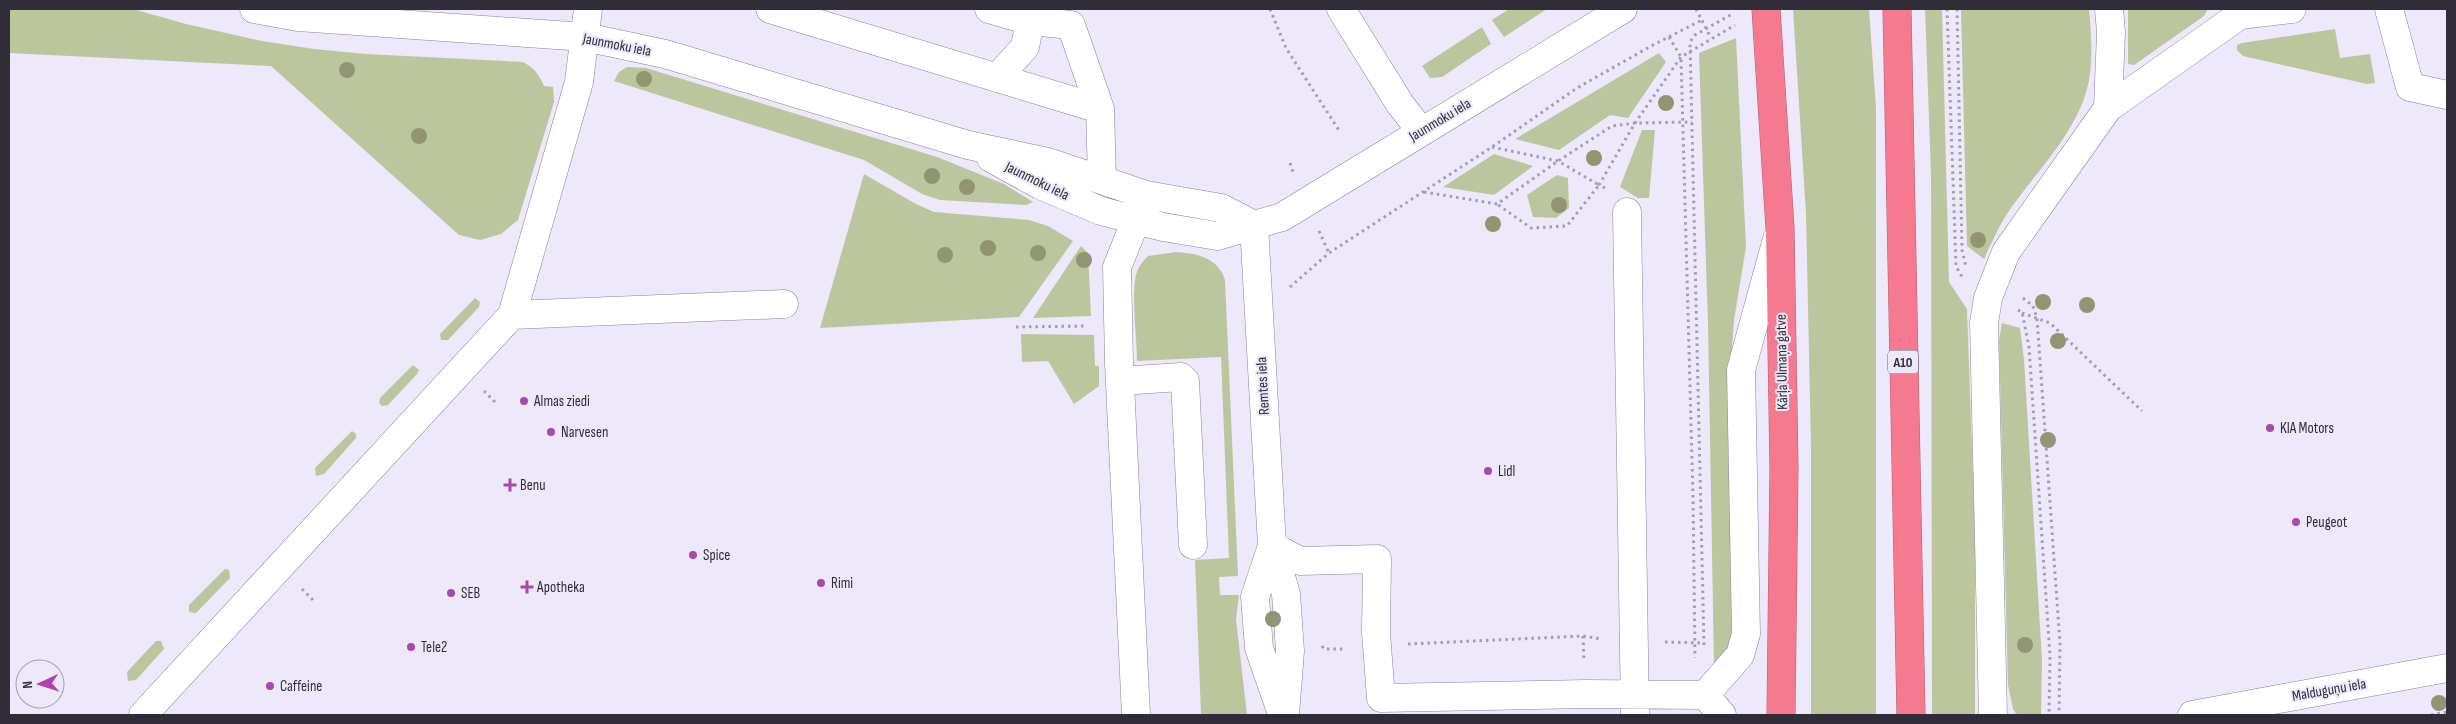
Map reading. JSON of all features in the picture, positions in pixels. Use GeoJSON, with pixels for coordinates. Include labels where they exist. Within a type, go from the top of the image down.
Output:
{"type":"FeatureCollection","features":[{"type":"Feature","properties":{"kind":"highway","name":"Kārļa Ulmaņa gatve"},"geometry":{"type":"LineString","coordinates":[[1766,9],[1780,228],[1784,467],[1781,715]]}},
{"type":"Feature","properties":{"kind":"highway","name":"A10"},"geometry":{"type":"LineString","coordinates":[[1897,9],[1911,715]]}},
{"type":"Feature","properties":{"kind":"street","name":"Jaunmoku iela"},"geometry":{"type":"LineString","coordinates":[[254,9],[298,17],[392,17],[584,37],[665,54],[968,145],[1048,162],[1102,179],[1142,207]]}},
{"type":"Feature","properties":{"kind":"street"},"geometry":{"type":"LineString","coordinates":[[143,715],[512,315],[580,82],[588,9]]}},
{"type":"Feature","properties":{"kind":"street"},"geometry":{"type":"LineString","coordinates":[[770,9],[1100,109]]}},
{"type":"Feature","properties":{"kind":"street"},"geometry":{"type":"LineString","coordinates":[[989,9],[1030,22],[1067,17],[1100,109],[1102,179]]}},
{"type":"Feature","properties":{"kind":"street"},"geometry":{"type":"LineString","coordinates":[[1341,9],[1400,104],[1421,131]]}},
{"type":"Feature","properties":{"kind":"street","name":"Jaunmoku iela"},"geometry":{"type":"LineString","coordinates":[[968,145],[1040,185],[1101,210],[1142,207],[1221,208],[1254,225],[1282,217],[1623,9]]}},
{"type":"Feature","properties":{"kind":"street"},"geometry":{"type":"LineString","coordinates":[[2108,108],[2111,32],[2109,9]]}},
{"type":"Feature","properties":{"kind":"street"},"geometry":{"type":"LineString","coordinates":[[1993,715],[1984,323],[1988,298],[2006,252],[2108,108],[2240,15],[2292,9]]}},
{"type":"Feature","properties":{"kind":"street"},"geometry":{"type":"LineString","coordinates":[[2389,9],[2410,86],[2447,95]]}},
{"type":"Feature","properties":{"kind":"street"},"geometry":{"type":"LineString","coordinates":[[996,78],[1025,47],[1030,22]]}},
{"type":"Feature","properties":{"kind":"street"},"geometry":{"type":"LineString","coordinates":[[1136,715],[1120,381],[1117,268],[1142,207]]}},
{"type":"Feature","properties":{"kind":"street"},"geometry":{"type":"LineString","coordinates":[[1627,212],[1635,706]]}},
{"type":"Feature","properties":{"kind":"street","name":"Remtes iela"},"geometry":{"type":"LineString","coordinates":[[1254,225],[1272,546],[1286,594],[1290,651],[1284,715]]}},
{"type":"Feature","properties":{"kind":"street"},"geometry":{"type":"LineString","coordinates":[[1272,546],[1300,560],[1377,559],[1376,633],[1381,698],[1536,705],[1635,706],[1707,702],[1740,655],[1746,634],[1741,370],[1780,228]]}},
{"type":"Feature","properties":{"kind":"street"},"geometry":{"type":"LineString","coordinates":[[512,315],[784,304]]}},
{"type":"Feature","properties":{"kind":"street"},"geometry":{"type":"LineString","coordinates":[[1120,381],[1181,377],[1185,381],[1193,545]]}},
{"type":"Feature","properties":{"kind":"street","name":"Malduguņu iela"},"geometry":{"type":"LineString","coordinates":[[2205,714],[2447,668]]}},
{"type":"Feature","properties":{"kind":"path"},"geometry":{"type":"LineString","coordinates":[[1270,9],[1286,48],[1340,132]]}},
{"type":"Feature","properties":{"kind":"path"},"geometry":{"type":"LineString","coordinates":[[1696,9],[1711,38]]}},
{"type":"Feature","properties":{"kind":"path"},"geometry":{"type":"LineString","coordinates":[[1707,702],[1690,42],[1695,35],[1741,9]]}},
{"type":"Feature","properties":{"kind":"path"},"geometry":{"type":"LineString","coordinates":[[1286,292],[1329,253],[1492,147],[1577,88],[1702,20]]}},
{"type":"Feature","properties":{"kind":"path"},"geometry":{"type":"LineString","coordinates":[[1424,192],[1497,204],[1530,228],[1567,226],[1599,185],[1635,123],[1681,57],[1742,21]]}},
{"type":"Feature","properties":{"kind":"path"},"geometry":{"type":"LineString","coordinates":[[1669,37],[1681,57],[1693,496],[1695,644],[1707,702]]}},
{"type":"Feature","properties":{"kind":"path"},"geometry":{"type":"LineString","coordinates":[[1497,204],[1558,160],[1612,126],[1635,123],[1692,122]]}},
{"type":"Feature","properties":{"kind":"path"},"geometry":{"type":"LineString","coordinates":[[1492,147],[1558,160],[1614,194],[1627,212]]}},
{"type":"Feature","properties":{"kind":"path"},"geometry":{"type":"LineString","coordinates":[[2022,312],[2050,323],[2142,411]]}},
{"type":"Feature","properties":{"kind":"path"},"geometry":{"type":"LineString","coordinates":[[1016,327],[1118,325]]}},
{"type":"Feature","properties":{"kind":"path"},"geometry":{"type":"LineString","coordinates":[[1317,641],[1324,649],[1378,648],[1397,645],[1583,636],[1608,640],[1704,643]]}},
{"type":"Feature","properties":{"kind":"path"},"geometry":{"type":"LineString","coordinates":[[2431,715],[2447,712]]}},
{"type":"Feature","properties":{"kind":"green space"},"geometry":{"type":"Polygon","coordinates":[[[9,9],[133,9],[186,24],[262,41],[314,49],[366,54],[523,62],[536,72],[544,86],[553,87],[554,102],[518,220],[501,234],[480,240],[459,235],[271,66],[9,53],[9,9]]]}},
{"type":"Feature","properties":{"kind":"green space"},"geometry":{"type":"Polygon","coordinates":[[[1509,9],[1547,9],[1504,37],[1492,20],[1509,9]]]}},
{"type":"Feature","properties":{"kind":"green space"},"geometry":{"type":"Polygon","coordinates":[[[1793,9],[1869,9],[1876,108],[1876,715],[1811,715],[1811,447],[1806,214],[1793,9]]]}},
{"type":"Feature","properties":{"kind":"green space"},"geometry":{"type":"Polygon","coordinates":[[[1925,9],[1942,9],[1949,282],[1967,309],[1975,533],[1975,715],[1932,715],[1931,173],[1925,9]]]}},
{"type":"Feature","properties":{"kind":"green space"},"geometry":{"type":"Polygon","coordinates":[[[1961,9],[2089,9],[2091,69],[2081,106],[2065,137],[2007,214],[1984,259],[1967,246],[1961,9]]]}},
{"type":"Feature","properties":{"kind":"green space"},"geometry":{"type":"Polygon","coordinates":[[[2128,9],[2208,9],[2204,16],[2134,65],[2128,64],[2128,9]]]}},
{"type":"Feature","properties":{"kind":"green space"},"geometry":{"type":"Polygon","coordinates":[[[1482,27],[1491,44],[1442,77],[1430,78],[1422,66],[1482,27]]]}},
{"type":"Feature","properties":{"kind":"green space"},"geometry":{"type":"Polygon","coordinates":[[[2335,29],[2340,58],[2370,54],[2375,83],[2367,84],[2243,56],[2237,50],[2237,45],[2242,43],[2335,29]]]}},
{"type":"Feature","properties":{"kind":"green space"},"geometry":{"type":"Polygon","coordinates":[[[1736,38],[1746,247],[1734,320],[1732,347],[1734,621],[1732,644],[1714,667],[1708,323],[1699,53],[1736,38]]]}},
{"type":"Feature","properties":{"kind":"green space"},"geometry":{"type":"Polygon","coordinates":[[[1659,53],[1666,62],[1628,118],[1610,115],[1559,150],[1515,139],[1659,53]]]}},
{"type":"Feature","properties":{"kind":"green space"},"geometry":{"type":"Polygon","coordinates":[[[627,67],[646,68],[937,157],[1004,184],[1033,202],[1026,205],[940,200],[922,194],[864,160],[614,81],[619,72],[627,67]]]}},
{"type":"Feature","properties":{"kind":"green space"},"geometry":{"type":"Polygon","coordinates":[[[1642,130],[1655,130],[1649,198],[1638,198],[1620,187],[1642,130]]]}},
{"type":"Feature","properties":{"kind":"green space"},"geometry":{"type":"Polygon","coordinates":[[[1494,154],[1533,166],[1494,195],[1443,187],[1494,154]]]}},
{"type":"Feature","properties":{"kind":"green space"},"geometry":{"type":"Polygon","coordinates":[[[864,174],[916,204],[934,212],[1029,220],[1048,226],[1073,241],[1019,317],[820,328],[864,174]]]}},
{"type":"Feature","properties":{"kind":"green space"},"geometry":{"type":"Polygon","coordinates":[[[1557,175],[1568,178],[1569,208],[1556,218],[1533,217],[1527,195],[1557,175]]]}},
{"type":"Feature","properties":{"kind":"green space"},"geometry":{"type":"Polygon","coordinates":[[[1081,246],[1088,253],[1091,316],[1033,318],[1081,246]]]}},
{"type":"Feature","properties":{"kind":"green space"},"geometry":{"type":"Polygon","coordinates":[[[1176,252],[1199,255],[1206,258],[1218,266],[1225,280],[1238,576],[1219,577],[1220,595],[1239,595],[1236,619],[1247,715],[1201,715],[1195,560],[1229,558],[1221,357],[1137,361],[1134,294],[1137,272],[1148,256],[1176,252]]]}},
{"type":"Feature","properties":{"kind":"green space"},"geometry":{"type":"Polygon","coordinates":[[[475,298],[480,302],[479,307],[448,340],[441,340],[440,334],[475,298]]]}},
{"type":"Feature","properties":{"kind":"green space"},"geometry":{"type":"Polygon","coordinates":[[[2002,323],[2020,328],[2024,359],[2042,660],[2041,715],[2017,715],[2013,709],[2008,685],[1999,340],[2002,323]]]}},
{"type":"Feature","properties":{"kind":"green space"},"geometry":{"type":"Polygon","coordinates":[[[1021,334],[1094,335],[1095,366],[1099,366],[1099,386],[1074,404],[1048,361],[1022,362],[1021,334]]]}},
{"type":"Feature","properties":{"kind":"green space"},"geometry":{"type":"Polygon","coordinates":[[[413,365],[419,370],[417,374],[388,405],[382,406],[379,403],[380,398],[413,365]]]}},
{"type":"Feature","properties":{"kind":"green space"},"geometry":{"type":"Polygon","coordinates":[[[352,431],[356,434],[356,438],[324,474],[316,476],[315,468],[352,431]]]}},
{"type":"Feature","properties":{"kind":"green space"},"geometry":{"type":"Polygon","coordinates":[[[225,569],[229,570],[230,578],[196,613],[189,612],[189,605],[225,569]]]}},
{"type":"Feature","properties":{"kind":"green space"},"geometry":{"type":"Polygon","coordinates":[[[156,641],[161,641],[164,649],[136,680],[128,681],[127,672],[156,641]]]}},
{"type":"Feature","properties":{"kind":"place","name":"Almas ziedi"},"geometry":{"type":"Point","coordinates":[524,401]}},
{"type":"Feature","properties":{"kind":"place","name":"KIA Motors"},"geometry":{"type":"Point","coordinates":[2270,428]}},
{"type":"Feature","properties":{"kind":"place","name":"Narvesen"},"geometry":{"type":"Point","coordinates":[551,432]}},
{"type":"Feature","properties":{"kind":"place","name":"Lidl"},"geometry":{"type":"Point","coordinates":[1488,471]}},
{"type":"Feature","properties":{"kind":"place","name":"Benu"},"geometry":{"type":"Point","coordinates":[510,485]}},
{"type":"Feature","properties":{"kind":"place","name":"Peugeot"},"geometry":{"type":"Point","coordinates":[2296,522]}},
{"type":"Feature","properties":{"kind":"place","name":"Spice"},"geometry":{"type":"Point","coordinates":[693,555]}},
{"type":"Feature","properties":{"kind":"place","name":"Rimi"},"geometry":{"type":"Point","coordinates":[821,583]}},
{"type":"Feature","properties":{"kind":"place","name":"Apotheka"},"geometry":{"type":"Point","coordinates":[527,587]}},
{"type":"Feature","properties":{"kind":"place","name":"SEB"},"geometry":{"type":"Point","coordinates":[451,593]}},
{"type":"Feature","properties":{"kind":"place","name":"Tele2"},"geometry":{"type":"Point","coordinates":[411,647]}},
{"type":"Feature","properties":{"kind":"place","name":"Caffeine"},"geometry":{"type":"Point","coordinates":[270,686]}}]}
